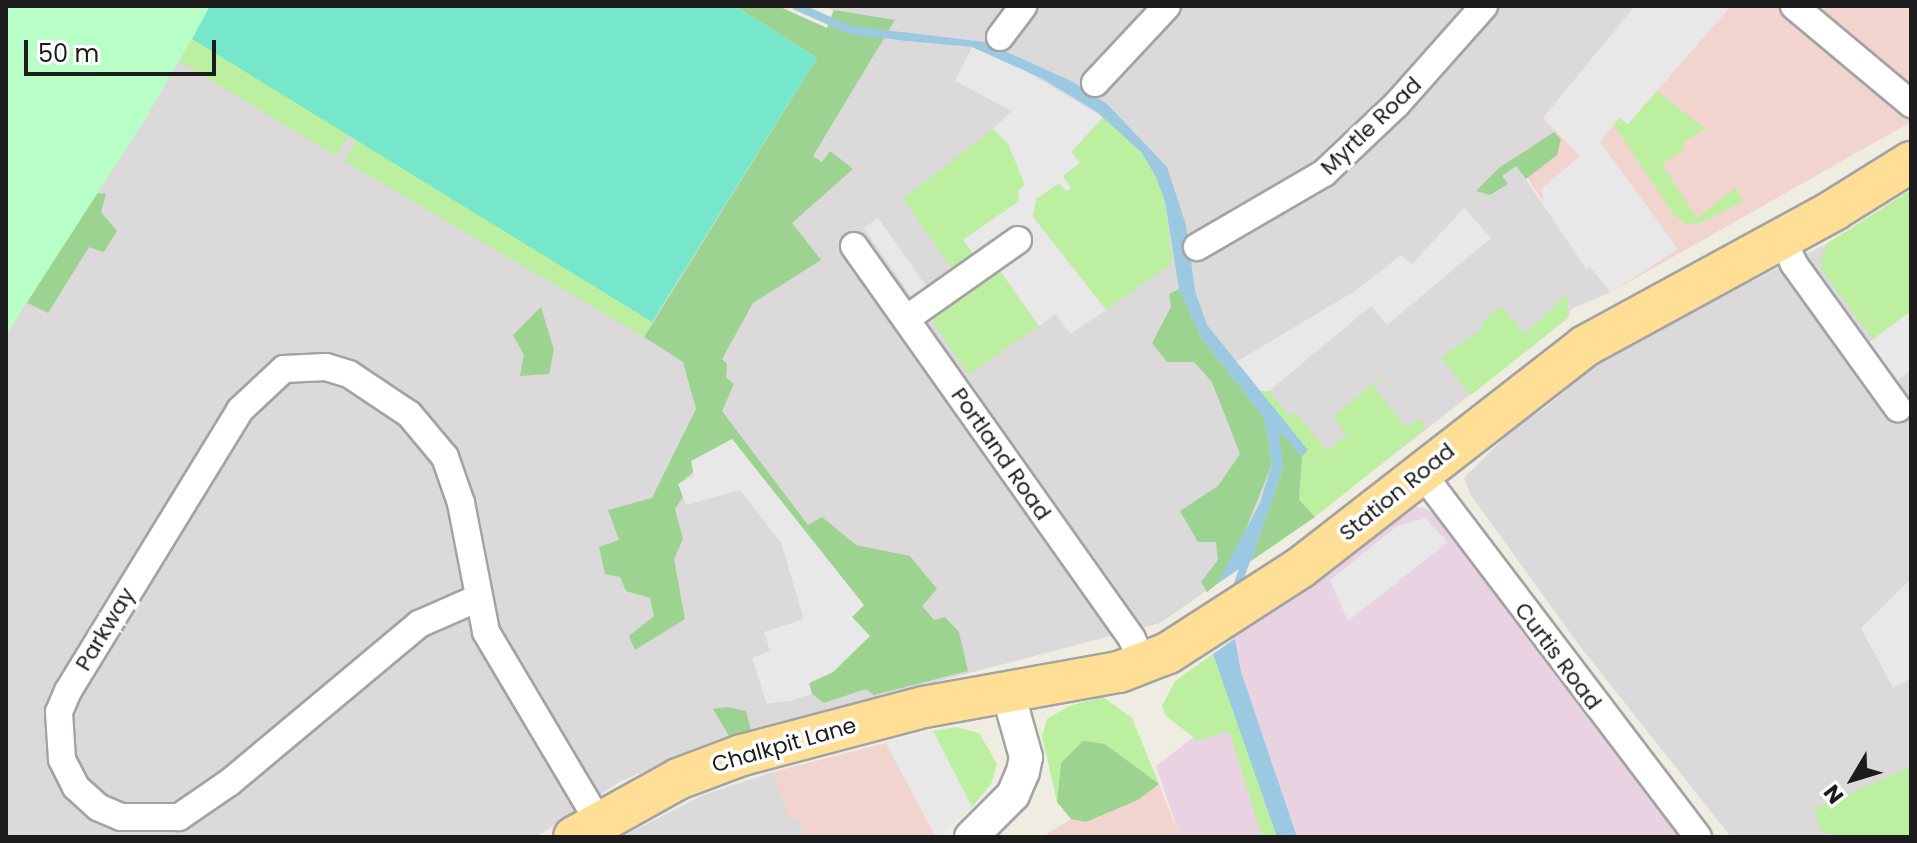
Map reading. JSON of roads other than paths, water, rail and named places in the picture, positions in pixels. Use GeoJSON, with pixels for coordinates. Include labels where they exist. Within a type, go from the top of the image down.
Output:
{"type":"FeatureCollection","features":[{"type":"Feature","properties":{"kind":"main road","name":"Station Road"},"geometry":{"type":"LineString","coordinates":[[1008,693],[1143,664],[1200,635],[1271,587],[1585,346],[1782,239],[1911,162]]}},
{"type":"Feature","properties":{"kind":"main road","name":"Chalkpit Lane"},"geometry":{"type":"LineString","coordinates":[[586,829],[716,763],[892,714],[1008,693]]}},
{"type":"Feature","properties":{"kind":"street"},"geometry":{"type":"LineString","coordinates":[[1000,37],[1023,6]]}},
{"type":"Feature","properties":{"kind":"street"},"geometry":{"type":"LineString","coordinates":[[1095,83],[1167,6]]}},
{"type":"Feature","properties":{"kind":"street","name":"Myrtle Road"},"geometry":{"type":"LineString","coordinates":[[1197,247],[1324,173],[1397,104],[1484,6]]}},
{"type":"Feature","properties":{"kind":"street"},"geometry":{"type":"LineString","coordinates":[[1794,6],[1911,104]]}},
{"type":"Feature","properties":{"kind":"street"},"geometry":{"type":"LineString","coordinates":[[1782,239],[1794,264],[1898,408]]}},
{"type":"Feature","properties":{"kind":"street"},"geometry":{"type":"LineString","coordinates":[[906,319],[1018,240]]}},
{"type":"Feature","properties":{"kind":"street","name":"Portland Road"},"geometry":{"type":"LineString","coordinates":[[854,246],[1132,639],[1143,664]]}},
{"type":"Feature","properties":{"kind":"street","name":"Parkway"},"geometry":{"type":"LineString","coordinates":[[476,599],[419,624],[230,782],[179,817],[121,817],[98,807],[76,787],[62,759],[59,712],[68,691],[240,410],[284,369],[316,366],[349,374],[429,434],[445,457],[461,503],[476,599],[499,659],[586,829]]}},
{"type":"Feature","properties":{"kind":"street","name":"Curtis Road"},"geometry":{"type":"LineString","coordinates":[[1421,472],[1698,837]]}},
{"type":"Feature","properties":{"kind":"street"},"geometry":{"type":"LineString","coordinates":[[971,837],[1013,795],[1023,772],[1026,757],[1008,693]]}},
{"type":"Feature","properties":{"kind":"water"},"geometry":{"type":"Polygon","coordinates":[[[902,32],[985,42],[1073,82],[1107,104],[1167,167],[1186,225],[1195,291],[1207,325],[1308,450],[1302,456],[1279,431],[1283,468],[1251,561],[1217,584],[1260,503],[1272,464],[1264,417],[1202,339],[1179,289],[1165,201],[1156,177],[1142,153],[1097,112],[1043,79],[972,47],[898,40],[902,32]]]}},
{"type":"Feature","properties":{"kind":"water"},"geometry":{"type":"Polygon","coordinates":[[[1235,639],[1241,672],[1297,837],[1277,837],[1213,654],[1235,639]]]}},
{"type":"Feature","properties":{"kind":"waterway"},"geometry":{"type":"LineString","coordinates":[[796,6],[850,30],[909,37]]}},
{"type":"Feature","properties":{"kind":"waterway"},"geometry":{"type":"LineString","coordinates":[[1234,595],[1248,555]]}}]}
